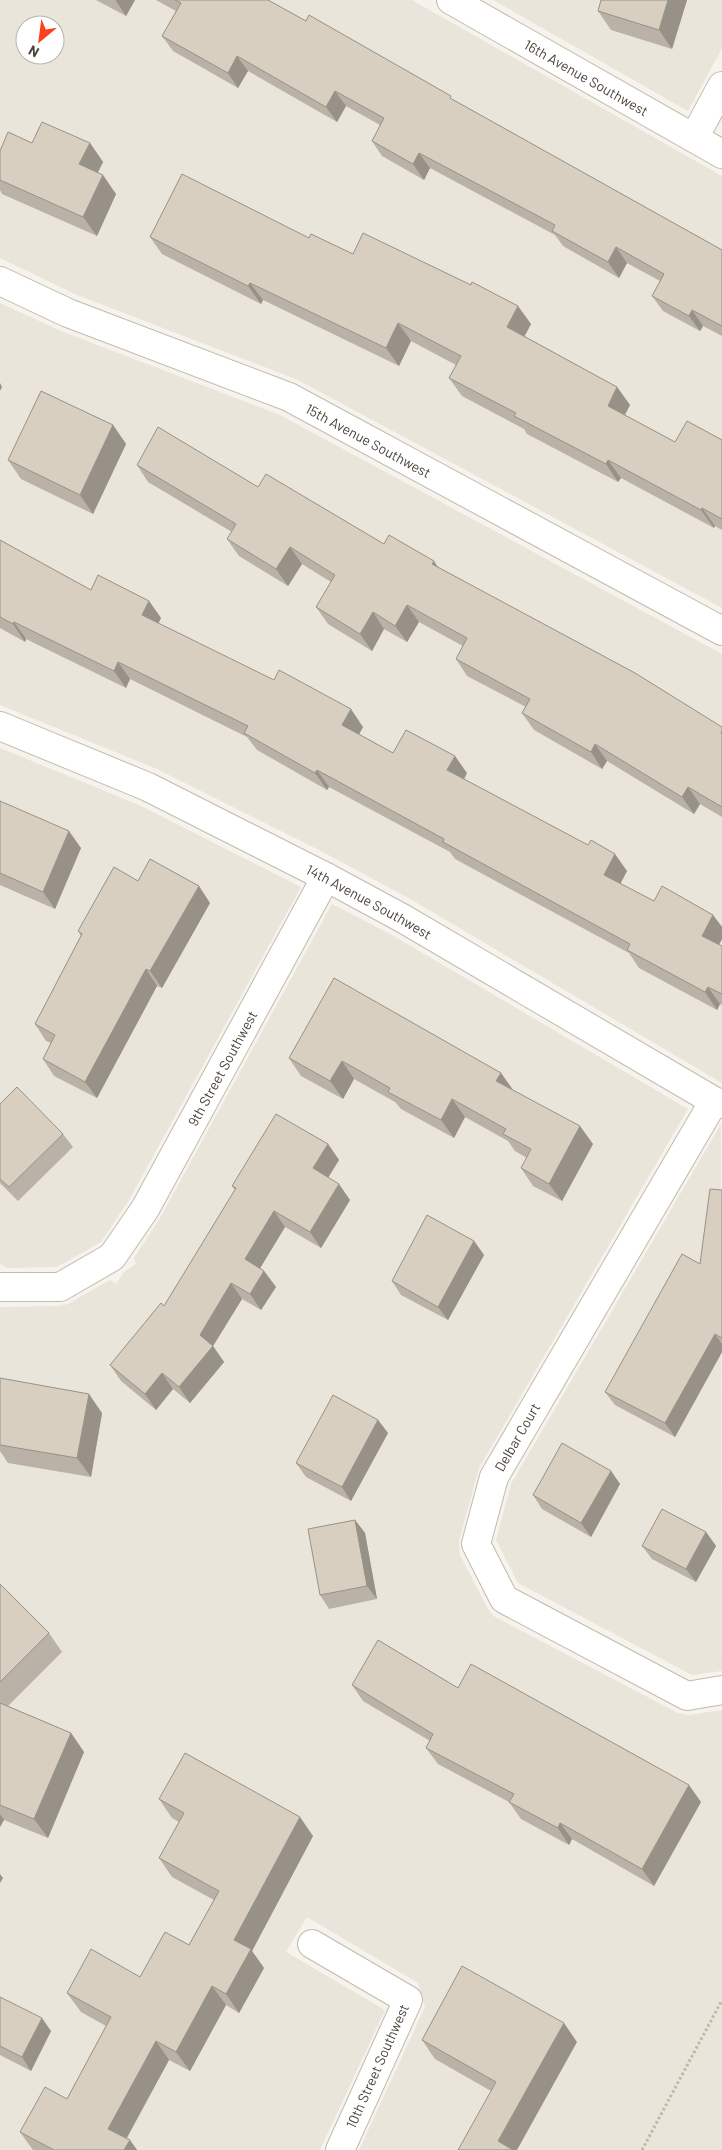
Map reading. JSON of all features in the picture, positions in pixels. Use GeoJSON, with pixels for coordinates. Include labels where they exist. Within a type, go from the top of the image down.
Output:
{"type":"FeatureCollection","features":[{"type":"Feature","properties":{"kind":"street","name":"16th Avenue Southwest"},"geometry":{"type":"LineString","coordinates":[[452,0],[722,154]]}},
{"type":"Feature","properties":{"kind":"street"},"geometry":{"type":"LineString","coordinates":[[694,138],[722,86]]}},
{"type":"Feature","properties":{"kind":"street","name":"15th Avenue Southwest"},"geometry":{"type":"LineString","coordinates":[[0,281],[68,313],[289,397],[722,631]]}},
{"type":"Feature","properties":{"kind":"street","name":"14th Avenue Southwest"},"geometry":{"type":"LineString","coordinates":[[0,726],[148,787],[326,877],[410,923],[718,1102]]}},
{"type":"Feature","properties":{"kind":"street","name":"9th Street Southwest"},"geometry":{"type":"LineString","coordinates":[[0,1287],[60,1287],[112,1257],[145,1210],[326,877]]}},
{"type":"Feature","properties":{"kind":"street","name":"Delbar Court"},"geometry":{"type":"LineString","coordinates":[[718,1102],[494,1477],[476,1544],[504,1599],[687,1696],[722,1690]]}},
{"type":"Feature","properties":{"kind":"street","name":"10th Street Southwest"},"geometry":{"type":"LineString","coordinates":[[312,1944],[408,2000],[340,2150]]}},
{"type":"Feature","properties":{"kind":"path"},"geometry":{"type":"LineString","coordinates":[[642,2150],[722,2000]]}},
{"type":"Feature","properties":{"kind":"shaded area"},"geometry":{"type":"Polygon","coordinates":[[[0,0],[412,0],[722,176],[722,608],[298,380],[77,295],[0,258],[0,0]]]}},
{"type":"Feature","properties":{"kind":"shaded area"},"geometry":{"type":"Polygon","coordinates":[[[493,0],[722,0],[722,48],[688,111],[493,0]]]}},
{"type":"Feature","properties":{"kind":"shaded area"},"geometry":{"type":"Polygon","coordinates":[[[0,303],[61,331],[280,415],[722,654],[722,1083],[412,900],[321,851],[157,769],[0,705],[0,303]]]}},
{"type":"Feature","properties":{"kind":"shaded area"},"geometry":{"type":"Polygon","coordinates":[[[0,748],[139,805],[301,887],[129,1200],[101,1242],[57,1267],[7,1268],[0,1264],[0,748]]]}},
{"type":"Feature","properties":{"kind":"shaded area"},"geometry":{"type":"Polygon","coordinates":[[[332,904],[392,935],[688,1109],[479,1468],[459,1541],[460,1555],[488,1609],[495,1617],[678,1713],[688,1715],[722,1710],[722,2150],[359,2150],[425,2007],[418,1983],[307,1917],[286,1952],[385,2010],[320,2150],[0,2150],[0,1307],[59,1306],[68,1304],[110,1280],[116,1284],[124,1272],[136,1264],[134,1258],[160,1218],[332,904]]]}},
{"type":"Feature","properties":{"kind":"shaded area"},"geometry":{"type":"Polygon","coordinates":[[[721,1124],[722,1671],[692,1675],[518,1583],[496,1540],[511,1484],[721,1124]]]}},
{"type":"Feature","properties":{"kind":"building"},"geometry":{"type":"Polygon","coordinates":[[[175,0],[268,0],[306,21],[309,15],[451,96],[450,98],[722,250],[722,326],[692,310],[689,316],[652,296],[664,274],[616,247],[608,262],[552,231],[555,225],[419,153],[413,164],[372,141],[384,118],[335,91],[326,107],[237,56],[228,73],[162,36],[181,3],[175,0]]]}},
{"type":"Feature","properties":{"kind":"building"},"geometry":{"type":"Polygon","coordinates":[[[601,0],[668,0],[659,30],[598,11],[601,0]]]}},
{"type":"Feature","properties":{"kind":"building"},"geometry":{"type":"Polygon","coordinates":[[[42,122],[90,143],[79,164],[103,175],[83,217],[0,180],[0,151],[8,132],[32,143],[42,122]]]}},
{"type":"Feature","properties":{"kind":"building"},"geometry":{"type":"Polygon","coordinates":[[[182,174],[309,238],[311,234],[353,254],[363,233],[471,285],[472,282],[518,306],[507,327],[617,387],[608,406],[675,442],[687,421],[722,440],[722,519],[702,508],[701,510],[608,460],[606,464],[514,416],[516,413],[449,378],[461,356],[398,323],[386,348],[250,283],[248,286],[150,237],[182,174]]]}},
{"type":"Feature","properties":{"kind":"building"},"geometry":{"type":"Polygon","coordinates":[[[41,391],[113,425],[80,495],[8,460],[41,391]]]}},
{"type":"Feature","properties":{"kind":"building"},"geometry":{"type":"Polygon","coordinates":[[[158,427],[258,487],[266,474],[384,544],[389,535],[434,561],[432,564],[635,673],[722,727],[722,807],[688,787],[682,797],[595,744],[591,752],[522,713],[530,699],[456,659],[467,638],[407,605],[395,626],[373,612],[360,634],[316,607],[335,575],[290,547],[276,569],[227,539],[236,524],[137,465],[158,427]]]}},
{"type":"Feature","properties":{"kind":"building"},"geometry":{"type":"Polygon","coordinates":[[[0,540],[91,590],[98,575],[149,601],[142,615],[274,680],[279,670],[351,709],[342,725],[393,753],[406,730],[455,756],[447,770],[588,845],[591,840],[615,854],[604,875],[654,901],[662,886],[713,915],[702,936],[722,946],[722,994],[708,987],[705,992],[627,950],[630,944],[443,842],[444,839],[317,770],[315,773],[244,733],[248,726],[118,662],[114,671],[0,617],[0,540]]]}},
{"type":"Feature","properties":{"kind":"building"},"geometry":{"type":"Polygon","coordinates":[[[0,801],[69,831],[43,892],[0,873],[0,801]]]}},
{"type":"Feature","properties":{"kind":"building"},"geometry":{"type":"Polygon","coordinates":[[[150,859],[199,886],[150,971],[146,969],[85,1082],[43,1059],[55,1035],[35,1024],[82,934],[78,931],[114,867],[138,881],[150,859]]]}},
{"type":"Feature","properties":{"kind":"building"},"geometry":{"type":"Polygon","coordinates":[[[334,978],[501,1073],[496,1081],[580,1126],[549,1184],[521,1168],[531,1149],[503,1134],[506,1129],[452,1099],[441,1120],[388,1092],[390,1088],[342,1061],[330,1081],[289,1058],[334,978]]]}},
{"type":"Feature","properties":{"kind":"building"},"geometry":{"type":"Polygon","coordinates":[[[17,1087],[63,1134],[9,1187],[0,1179],[0,1104],[17,1087]]]}},
{"type":"Feature","properties":{"kind":"building"},"geometry":{"type":"Polygon","coordinates":[[[276,1114],[328,1144],[313,1168],[339,1184],[310,1232],[274,1211],[245,1259],[264,1271],[250,1294],[231,1283],[200,1335],[213,1346],[179,1387],[162,1373],[145,1394],[110,1365],[161,1303],[164,1306],[236,1188],[232,1186],[276,1114]]]}},
{"type":"Feature","properties":{"kind":"building"},"geometry":{"type":"Polygon","coordinates":[[[710,1189],[722,1190],[722,1338],[715,1334],[665,1423],[605,1392],[682,1254],[700,1264],[710,1189]]]}},
{"type":"Feature","properties":{"kind":"building"},"geometry":{"type":"Polygon","coordinates":[[[427,1215],[474,1241],[438,1307],[392,1281],[427,1215]]]}},
{"type":"Feature","properties":{"kind":"building"},"geometry":{"type":"Polygon","coordinates":[[[0,1378],[89,1394],[77,1458],[0,1445],[0,1378]]]}},
{"type":"Feature","properties":{"kind":"building"},"geometry":{"type":"Polygon","coordinates":[[[333,1395],[378,1420],[342,1487],[296,1463],[333,1395]]]}},
{"type":"Feature","properties":{"kind":"building"},"geometry":{"type":"Polygon","coordinates":[[[562,1443],[611,1471],[581,1523],[533,1495],[562,1443]]]}},
{"type":"Feature","properties":{"kind":"building"},"geometry":{"type":"Polygon","coordinates":[[[662,1509],[706,1532],[686,1569],[642,1546],[662,1509]]]}},
{"type":"Feature","properties":{"kind":"building"},"geometry":{"type":"Polygon","coordinates":[[[355,1520],[367,1586],[320,1595],[308,1529],[355,1520]]]}},
{"type":"Feature","properties":{"kind":"building"},"geometry":{"type":"Polygon","coordinates":[[[0,1584],[49,1633],[0,1682],[0,1584]]]}},
{"type":"Feature","properties":{"kind":"building"},"geometry":{"type":"Polygon","coordinates":[[[378,1640],[458,1688],[471,1664],[689,1785],[642,1869],[560,1823],[558,1828],[509,1802],[514,1794],[426,1748],[433,1734],[352,1685],[378,1640]]]}},
{"type":"Feature","properties":{"kind":"building"},"geometry":{"type":"Polygon","coordinates":[[[0,1703],[71,1733],[34,1819],[0,1805],[0,1703]]]}},
{"type":"Feature","properties":{"kind":"building"},"geometry":{"type":"Polygon","coordinates":[[[185,1753],[300,1817],[234,1940],[251,1949],[226,1994],[212,1986],[176,2052],[156,2041],[108,2129],[130,2140],[124,2150],[54,2150],[20,2132],[45,2087],[67,2099],[111,2017],[67,1993],[91,1949],[140,1977],[165,1932],[189,1945],[219,1891],[159,1858],[184,1813],[159,1799],[185,1753]]]}},
{"type":"Feature","properties":{"kind":"building"},"geometry":{"type":"Polygon","coordinates":[[[462,1966],[564,2023],[498,2141],[513,2150],[458,2150],[496,2082],[422,2040],[462,1966]]]}},
{"type":"Feature","properties":{"kind":"building"},"geometry":{"type":"Polygon","coordinates":[[[0,1997],[42,2018],[22,2057],[0,2046],[0,1997]]]}}]}
